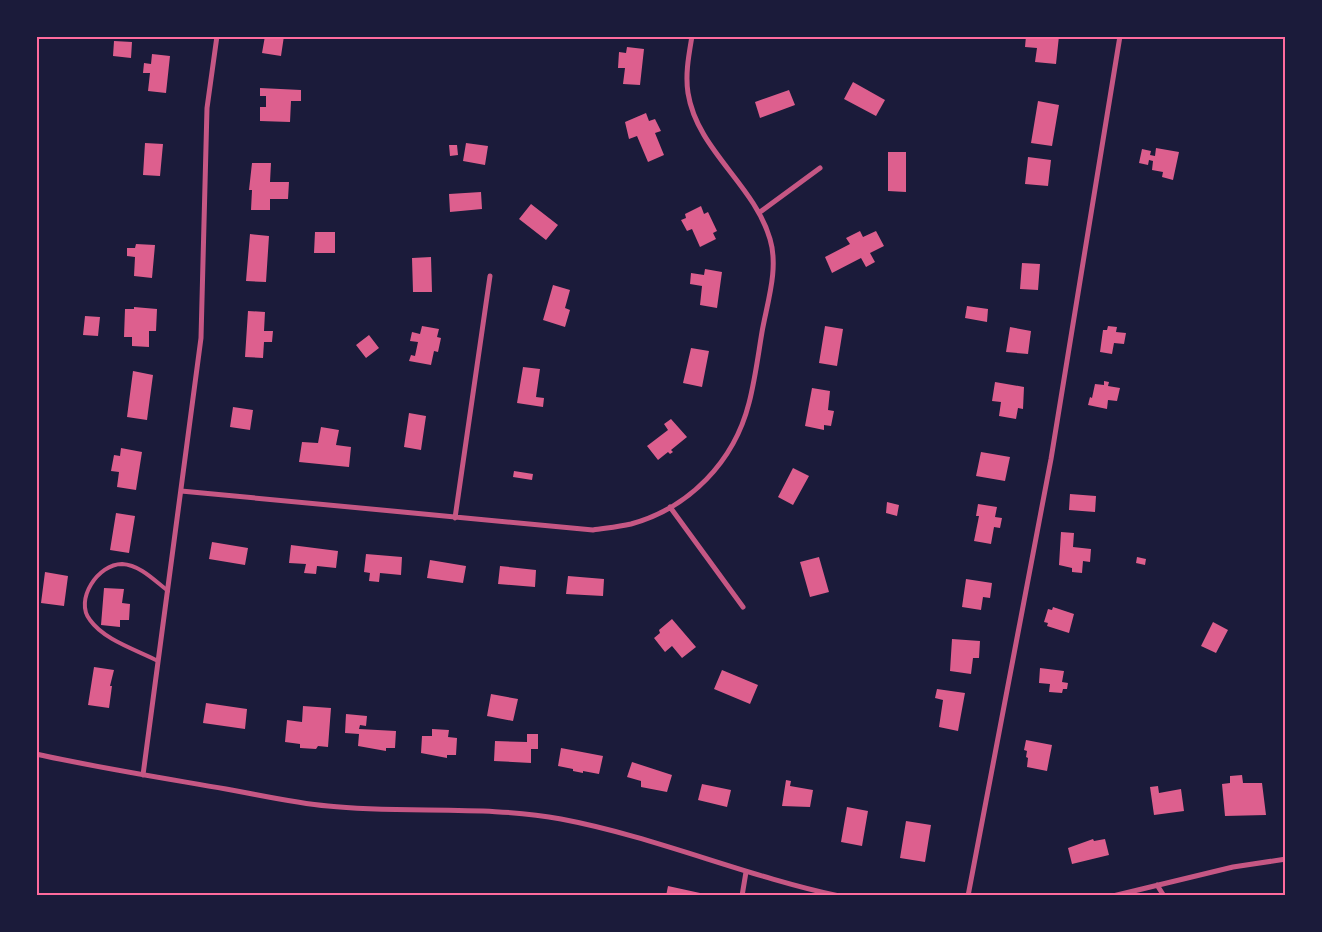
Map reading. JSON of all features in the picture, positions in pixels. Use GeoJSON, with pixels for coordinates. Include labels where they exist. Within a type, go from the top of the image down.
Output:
{"type":"FeatureCollection","features":[{"type":"Feature","properties":{"kind":"street"},"geometry":{"type":"LineString","coordinates":[[142,775],[201,338],[207,108],[217,36]]}},
{"type":"Feature","properties":{"kind":"street"},"geometry":{"type":"LineString","coordinates":[[181,491],[593,530],[632,524],[670,507],[697,489],[723,463],[732,447],[749,404],[773,274],[771,241],[760,212],[703,133],[694,115],[688,92],[688,62],[692,36]]}},
{"type":"Feature","properties":{"kind":"street"},"geometry":{"type":"LineString","coordinates":[[968,896],[1051,459],[1120,36]]}},
{"type":"Feature","properties":{"kind":"street"},"geometry":{"type":"LineString","coordinates":[[760,212],[820,168]]}},
{"type":"Feature","properties":{"kind":"street"},"geometry":{"type":"LineString","coordinates":[[455,518],[490,276]]}},
{"type":"Feature","properties":{"kind":"street"},"geometry":{"type":"LineString","coordinates":[[670,507],[743,607]]}},
{"type":"Feature","properties":{"kind":"street"},"geometry":{"type":"LineString","coordinates":[[36,754],[142,775],[325,806],[380,810],[505,813],[560,819],[625,834],[796,887],[839,896]]}},
{"type":"Feature","properties":{"kind":"street"},"geometry":{"type":"LineString","coordinates":[[1113,896],[1233,866],[1286,859]]}},
{"type":"Feature","properties":{"kind":"street"},"geometry":{"type":"LineString","coordinates":[[742,896],[746,872]]}},
{"type":"Feature","properties":{"kind":"street"},"geometry":{"type":"LineString","coordinates":[[1157,885],[1164,896]]}},
{"type":"Feature","properties":{"kind":"lane"},"geometry":{"type":"LineString","coordinates":[[158,662],[97,629],[88,618],[85,610],[92,583],[108,568],[120,564],[138,568],[168,591]]}},
{"type":"Feature","properties":{"kind":"building"},"geometry":{"type":"Polygon","coordinates":[[[265,36],[284,36],[281,56],[262,53],[265,36]]]}},
{"type":"Feature","properties":{"kind":"building"},"geometry":{"type":"Polygon","coordinates":[[[1026,36],[1059,36],[1056,64],[1035,62],[1037,48],[1025,47],[1026,36]]]}},
{"type":"Feature","properties":{"kind":"building"},"geometry":{"type":"Polygon","coordinates":[[[114,41],[132,42],[131,58],[113,56],[114,41]]]}},
{"type":"Feature","properties":{"kind":"building"},"geometry":{"type":"Polygon","coordinates":[[[627,47],[644,49],[640,85],[623,84],[625,68],[618,68],[619,52],[626,53],[627,47]]]}},
{"type":"Feature","properties":{"kind":"building"},"geometry":{"type":"Polygon","coordinates":[[[152,54],[170,56],[166,93],[148,91],[150,73],[143,73],[144,63],[151,64],[152,54]]]}},
{"type":"Feature","properties":{"kind":"building"},"geometry":{"type":"Polygon","coordinates":[[[853,82],[885,100],[876,116],[844,99],[853,82]]]}},
{"type":"Feature","properties":{"kind":"building"},"geometry":{"type":"Polygon","coordinates":[[[260,88],[301,90],[301,101],[291,101],[290,122],[260,121],[260,107],[266,107],[266,96],[260,96],[260,88]]]}},
{"type":"Feature","properties":{"kind":"building"},"geometry":{"type":"Polygon","coordinates":[[[789,90],[795,105],[760,118],[755,102],[789,90]]]}},
{"type":"Feature","properties":{"kind":"building"},"geometry":{"type":"Polygon","coordinates":[[[1038,101],[1059,105],[1052,146],[1031,143],[1038,101]]]}},
{"type":"Feature","properties":{"kind":"building"},"geometry":{"type":"Polygon","coordinates":[[[646,113],[649,121],[655,119],[661,131],[655,133],[664,155],[648,162],[637,136],[629,139],[625,122],[646,113]]]}},
{"type":"Feature","properties":{"kind":"building"},"geometry":{"type":"Polygon","coordinates":[[[145,143],[163,144],[160,176],[143,175],[145,143]]]}},
{"type":"Feature","properties":{"kind":"building"},"geometry":{"type":"Polygon","coordinates":[[[466,143],[488,146],[485,165],[463,161],[466,143]]]}},
{"type":"Feature","properties":{"kind":"building"},"geometry":{"type":"Polygon","coordinates":[[[449,145],[457,145],[458,155],[450,156],[449,145]]]}},
{"type":"Feature","properties":{"kind":"building"},"geometry":{"type":"Polygon","coordinates":[[[1156,148],[1179,152],[1173,180],[1162,177],[1163,172],[1152,170],[1153,161],[1149,160],[1148,165],[1139,163],[1142,149],[1151,151],[1150,155],[1155,156],[1156,148]]]}},
{"type":"Feature","properties":{"kind":"building"},"geometry":{"type":"Polygon","coordinates":[[[888,152],[906,152],[906,192],[888,191],[888,152]]]}},
{"type":"Feature","properties":{"kind":"building"},"geometry":{"type":"Polygon","coordinates":[[[1028,157],[1051,160],[1048,186],[1025,184],[1028,157]]]}},
{"type":"Feature","properties":{"kind":"building"},"geometry":{"type":"Polygon","coordinates":[[[252,163],[271,163],[270,182],[289,182],[288,199],[270,199],[270,210],[251,210],[252,190],[249,190],[252,163]]]}},
{"type":"Feature","properties":{"kind":"building"},"geometry":{"type":"Polygon","coordinates":[[[481,192],[482,209],[450,212],[449,194],[481,192]]]}},
{"type":"Feature","properties":{"kind":"building"},"geometry":{"type":"Polygon","coordinates":[[[531,204],[558,225],[546,240],[519,219],[531,204]]]}},
{"type":"Feature","properties":{"kind":"building"},"geometry":{"type":"Polygon","coordinates":[[[701,206],[704,214],[708,212],[717,231],[713,233],[716,239],[700,247],[692,229],[687,231],[681,220],[686,218],[685,214],[701,206]]]}},
{"type":"Feature","properties":{"kind":"building"},"geometry":{"type":"Polygon","coordinates":[[[860,231],[863,237],[876,231],[884,246],[870,253],[875,262],[866,267],[861,258],[832,273],[825,257],[850,244],[846,238],[860,231]]]}},
{"type":"Feature","properties":{"kind":"building"},"geometry":{"type":"Polygon","coordinates":[[[315,232],[335,232],[335,253],[314,253],[315,232]]]}},
{"type":"Feature","properties":{"kind":"building"},"geometry":{"type":"Polygon","coordinates":[[[250,234],[269,236],[266,282],[246,281],[250,234]]]}},
{"type":"Feature","properties":{"kind":"building"},"geometry":{"type":"Polygon","coordinates":[[[136,244],[155,245],[152,278],[134,276],[135,257],[127,256],[127,248],[135,248],[136,244]]]}},
{"type":"Feature","properties":{"kind":"building"},"geometry":{"type":"Polygon","coordinates":[[[431,257],[432,292],[413,292],[412,258],[431,257]]]}},
{"type":"Feature","properties":{"kind":"building"},"geometry":{"type":"Polygon","coordinates":[[[1022,263],[1040,264],[1038,290],[1020,289],[1022,263]]]}},
{"type":"Feature","properties":{"kind":"building"},"geometry":{"type":"Polygon","coordinates":[[[705,269],[722,272],[717,308],[700,305],[702,286],[690,284],[691,273],[704,275],[705,269]]]}},
{"type":"Feature","properties":{"kind":"building"},"geometry":{"type":"Polygon","coordinates":[[[553,285],[570,290],[565,308],[570,310],[565,327],[543,320],[553,285]]]}},
{"type":"Feature","properties":{"kind":"building"},"geometry":{"type":"Polygon","coordinates":[[[967,306],[988,309],[987,322],[965,318],[967,306]]]}},
{"type":"Feature","properties":{"kind":"building"},"geometry":{"type":"Polygon","coordinates":[[[134,307],[157,309],[156,331],[149,331],[149,347],[132,346],[132,337],[124,337],[125,309],[134,309],[134,307]]]}},
{"type":"Feature","properties":{"kind":"building"},"geometry":{"type":"Polygon","coordinates":[[[248,311],[265,312],[264,331],[273,331],[272,342],[264,342],[263,358],[245,357],[248,311]]]}},
{"type":"Feature","properties":{"kind":"building"},"geometry":{"type":"Polygon","coordinates":[[[85,316],[100,317],[98,336],[83,335],[85,316]]]}},
{"type":"Feature","properties":{"kind":"building"},"geometry":{"type":"Polygon","coordinates":[[[422,326],[439,329],[437,337],[441,338],[438,352],[434,351],[431,365],[409,361],[411,355],[415,356],[418,342],[410,341],[412,332],[420,334],[422,326]]]}},
{"type":"Feature","properties":{"kind":"building"},"geometry":{"type":"Polygon","coordinates":[[[825,326],[843,329],[837,366],[819,363],[825,326]]]}},
{"type":"Feature","properties":{"kind":"building"},"geometry":{"type":"Polygon","coordinates":[[[1108,326],[1117,327],[1116,332],[1126,333],[1124,344],[1114,343],[1112,354],[1100,352],[1103,330],[1107,330],[1108,326]]]}},
{"type":"Feature","properties":{"kind":"building"},"geometry":{"type":"Polygon","coordinates":[[[1010,327],[1031,331],[1028,354],[1006,352],[1010,327]]]}},
{"type":"Feature","properties":{"kind":"building"},"geometry":{"type":"Polygon","coordinates":[[[369,335],[379,348],[366,358],[356,345],[369,335]]]}},
{"type":"Feature","properties":{"kind":"building"},"geometry":{"type":"Polygon","coordinates":[[[691,348],[709,351],[702,387],[683,383],[691,348]]]}},
{"type":"Feature","properties":{"kind":"building"},"geometry":{"type":"Polygon","coordinates":[[[523,367],[540,369],[536,397],[544,398],[543,407],[517,403],[523,367]]]}},
{"type":"Feature","properties":{"kind":"building"},"geometry":{"type":"Polygon","coordinates":[[[133,371],[153,375],[147,420],[127,417],[133,371]]]}},
{"type":"Feature","properties":{"kind":"building"},"geometry":{"type":"Polygon","coordinates":[[[1104,381],[1109,382],[1108,386],[1120,388],[1117,401],[1108,400],[1107,409],[1088,405],[1090,397],[1092,398],[1095,384],[1104,385],[1104,381]]]}},
{"type":"Feature","properties":{"kind":"building"},"geometry":{"type":"Polygon","coordinates":[[[995,382],[1024,387],[1023,409],[1018,408],[1016,419],[999,416],[1001,402],[992,401],[995,382]]]}},
{"type":"Feature","properties":{"kind":"building"},"geometry":{"type":"Polygon","coordinates":[[[812,388],[830,391],[828,410],[834,411],[831,426],[824,425],[824,430],[805,426],[812,388]]]}},
{"type":"Feature","properties":{"kind":"building"},"geometry":{"type":"Polygon","coordinates":[[[233,407],[253,410],[250,430],[230,427],[233,407]]]}},
{"type":"Feature","properties":{"kind":"building"},"geometry":{"type":"Polygon","coordinates":[[[409,413],[426,416],[421,450],[404,447],[409,413]]]}},
{"type":"Feature","properties":{"kind":"building"},"geometry":{"type":"Polygon","coordinates":[[[671,419],[687,437],[671,450],[673,452],[670,454],[668,452],[658,460],[647,446],[668,430],[664,424],[671,419]]]}},
{"type":"Feature","properties":{"kind":"building"},"geometry":{"type":"Polygon","coordinates":[[[321,427],[339,430],[336,445],[351,447],[349,467],[299,462],[302,442],[318,443],[321,427]]]}},
{"type":"Feature","properties":{"kind":"building"},"geometry":{"type":"Polygon","coordinates":[[[121,448],[142,452],[136,490],[117,487],[119,472],[111,471],[114,455],[120,456],[121,448]]]}},
{"type":"Feature","properties":{"kind":"building"},"geometry":{"type":"Polygon","coordinates":[[[981,452],[1010,457],[1005,481],[976,476],[981,452]]]}},
{"type":"Feature","properties":{"kind":"building"},"geometry":{"type":"Polygon","coordinates":[[[793,468],[809,476],[793,505],[778,497],[793,468]]]}},
{"type":"Feature","properties":{"kind":"building"},"geometry":{"type":"Polygon","coordinates":[[[514,471],[533,474],[532,480],[513,477],[514,471]]]}},
{"type":"Feature","properties":{"kind":"building"},"geometry":{"type":"Polygon","coordinates":[[[1070,494],[1096,496],[1095,512],[1069,510],[1070,494]]]}},
{"type":"Feature","properties":{"kind":"building"},"geometry":{"type":"Polygon","coordinates":[[[887,502],[899,505],[897,516],[886,513],[887,502]]]}},
{"type":"Feature","properties":{"kind":"building"},"geometry":{"type":"Polygon","coordinates":[[[978,504],[997,507],[995,517],[1002,518],[1000,528],[994,527],[991,544],[974,541],[979,516],[976,516],[978,504]]]}},
{"type":"Feature","properties":{"kind":"building"},"geometry":{"type":"Polygon","coordinates":[[[116,513],[135,516],[129,553],[110,550],[116,513]]]}},
{"type":"Feature","properties":{"kind":"building"},"geometry":{"type":"Polygon","coordinates":[[[1061,532],[1074,533],[1073,547],[1091,549],[1090,562],[1083,561],[1082,573],[1072,572],[1072,568],[1059,565],[1061,532]]]}},
{"type":"Feature","properties":{"kind":"building"},"geometry":{"type":"Polygon","coordinates":[[[212,542],[248,548],[245,565],[209,559],[212,542]]]}},
{"type":"Feature","properties":{"kind":"building"},"geometry":{"type":"Polygon","coordinates":[[[291,545],[338,551],[336,568],[317,566],[316,574],[304,573],[306,564],[289,563],[291,545]]]}},
{"type":"Feature","properties":{"kind":"building"},"geometry":{"type":"Polygon","coordinates":[[[366,554],[402,557],[401,575],[380,573],[379,582],[369,581],[370,573],[364,572],[366,554]]]}},
{"type":"Feature","properties":{"kind":"building"},"geometry":{"type":"Polygon","coordinates":[[[819,557],[829,592],[810,597],[800,562],[819,557]]]}},
{"type":"Feature","properties":{"kind":"building"},"geometry":{"type":"Polygon","coordinates":[[[1137,557],[1146,559],[1145,565],[1136,563],[1137,557]]]}},
{"type":"Feature","properties":{"kind":"building"},"geometry":{"type":"Polygon","coordinates":[[[430,560],[466,566],[463,583],[427,578],[430,560]]]}},
{"type":"Feature","properties":{"kind":"building"},"geometry":{"type":"Polygon","coordinates":[[[500,566],[536,570],[535,587],[498,584],[500,566]]]}},
{"type":"Feature","properties":{"kind":"building"},"geometry":{"type":"Polygon","coordinates":[[[45,572],[68,576],[64,606],[41,603],[45,572]]]}},
{"type":"Feature","properties":{"kind":"building"},"geometry":{"type":"Polygon","coordinates":[[[568,576],[604,579],[603,596],[566,594],[568,576]]]}},
{"type":"Feature","properties":{"kind":"building"},"geometry":{"type":"Polygon","coordinates":[[[966,579],[992,583],[990,598],[983,597],[981,610],[962,607],[966,579]]]}},
{"type":"Feature","properties":{"kind":"building"},"geometry":{"type":"Polygon","coordinates":[[[104,588],[124,589],[122,603],[130,604],[129,620],[120,620],[120,627],[101,625],[104,588]]]}},
{"type":"Feature","properties":{"kind":"building"},"geometry":{"type":"Polygon","coordinates":[[[1053,607],[1074,614],[1069,633],[1047,626],[1048,623],[1044,622],[1048,609],[1052,610],[1053,607]]]}},
{"type":"Feature","properties":{"kind":"building"},"geometry":{"type":"Polygon","coordinates":[[[672,619],[696,647],[682,658],[672,646],[665,652],[654,638],[660,633],[659,630],[672,619]]]}},
{"type":"Feature","properties":{"kind":"building"},"geometry":{"type":"Polygon","coordinates":[[[1213,622],[1228,630],[1216,653],[1201,646],[1213,622]]]}},
{"type":"Feature","properties":{"kind":"building"},"geometry":{"type":"Polygon","coordinates":[[[952,639],[980,641],[979,658],[973,658],[971,674],[950,671],[952,639]]]}},
{"type":"Feature","properties":{"kind":"building"},"geometry":{"type":"Polygon","coordinates":[[[94,667],[114,670],[110,686],[112,686],[109,708],[88,705],[94,667]]]}},
{"type":"Feature","properties":{"kind":"building"},"geometry":{"type":"Polygon","coordinates":[[[1040,668],[1064,671],[1062,682],[1068,683],[1067,689],[1063,689],[1062,693],[1049,692],[1050,684],[1039,683],[1040,668]]]}},
{"type":"Feature","properties":{"kind":"building"},"geometry":{"type":"Polygon","coordinates":[[[722,670],[758,685],[750,704],[714,689],[722,670]]]}},
{"type":"Feature","properties":{"kind":"building"},"geometry":{"type":"Polygon","coordinates":[[[937,689],[965,693],[958,731],[939,727],[943,700],[935,698],[937,689]]]}},
{"type":"Feature","properties":{"kind":"building"},"geometry":{"type":"Polygon","coordinates":[[[491,694],[518,699],[513,721],[487,716],[491,694]]]}},
{"type":"Feature","properties":{"kind":"building"},"geometry":{"type":"Polygon","coordinates":[[[206,703],[247,709],[245,729],[203,723],[206,703]]]}},
{"type":"Feature","properties":{"kind":"building"},"geometry":{"type":"Polygon","coordinates":[[[303,706],[331,708],[328,747],[318,746],[316,749],[300,748],[300,744],[285,742],[287,720],[302,722],[303,706]]]}},
{"type":"Feature","properties":{"kind":"building"},"geometry":{"type":"Polygon","coordinates":[[[346,714],[367,716],[366,726],[360,725],[359,729],[396,731],[395,748],[386,748],[386,751],[358,746],[359,734],[345,733],[346,714]]]}},
{"type":"Feature","properties":{"kind":"building"},"geometry":{"type":"Polygon","coordinates":[[[432,729],[449,730],[448,737],[457,738],[456,755],[447,755],[447,758],[421,753],[422,736],[432,736],[432,729]]]}},
{"type":"Feature","properties":{"kind":"building"},"geometry":{"type":"Polygon","coordinates":[[[527,734],[538,734],[538,749],[531,749],[531,763],[494,761],[495,741],[527,742],[527,734]]]}},
{"type":"Feature","properties":{"kind":"building"},"geometry":{"type":"Polygon","coordinates":[[[1026,740],[1052,745],[1047,771],[1027,767],[1027,751],[1024,750],[1026,740]]]}},
{"type":"Feature","properties":{"kind":"building"},"geometry":{"type":"Polygon","coordinates":[[[561,748],[603,756],[599,774],[583,771],[583,773],[558,766],[561,748]]]}},
{"type":"Feature","properties":{"kind":"building"},"geometry":{"type":"Polygon","coordinates":[[[632,762],[672,775],[667,792],[641,787],[641,781],[627,777],[632,762]]]}},
{"type":"Feature","properties":{"kind":"building"},"geometry":{"type":"Polygon","coordinates":[[[1242,775],[1243,783],[1262,783],[1266,815],[1225,816],[1222,784],[1230,783],[1230,776],[1242,775]]]}},
{"type":"Feature","properties":{"kind":"building"},"geometry":{"type":"Polygon","coordinates":[[[786,780],[791,781],[790,786],[813,790],[810,807],[782,806],[786,780]]]}},
{"type":"Feature","properties":{"kind":"building"},"geometry":{"type":"Polygon","coordinates":[[[702,784],[731,790],[727,807],[698,800],[702,784]]]}},
{"type":"Feature","properties":{"kind":"building"},"geometry":{"type":"Polygon","coordinates":[[[1158,786],[1159,793],[1181,789],[1184,811],[1154,815],[1150,787],[1158,786]]]}},
{"type":"Feature","properties":{"kind":"building"},"geometry":{"type":"Polygon","coordinates":[[[847,807],[868,811],[862,846],[841,842],[847,807]]]}},
{"type":"Feature","properties":{"kind":"building"},"geometry":{"type":"Polygon","coordinates":[[[906,821],[931,825],[925,862],[900,858],[906,821]]]}},
{"type":"Feature","properties":{"kind":"building"},"geometry":{"type":"Polygon","coordinates":[[[1093,839],[1094,841],[1105,839],[1109,855],[1072,864],[1068,848],[1093,839]]]}},
{"type":"Feature","properties":{"kind":"building"},"geometry":{"type":"Polygon","coordinates":[[[668,886],[700,893],[700,896],[666,896],[668,886]]]}}]}
